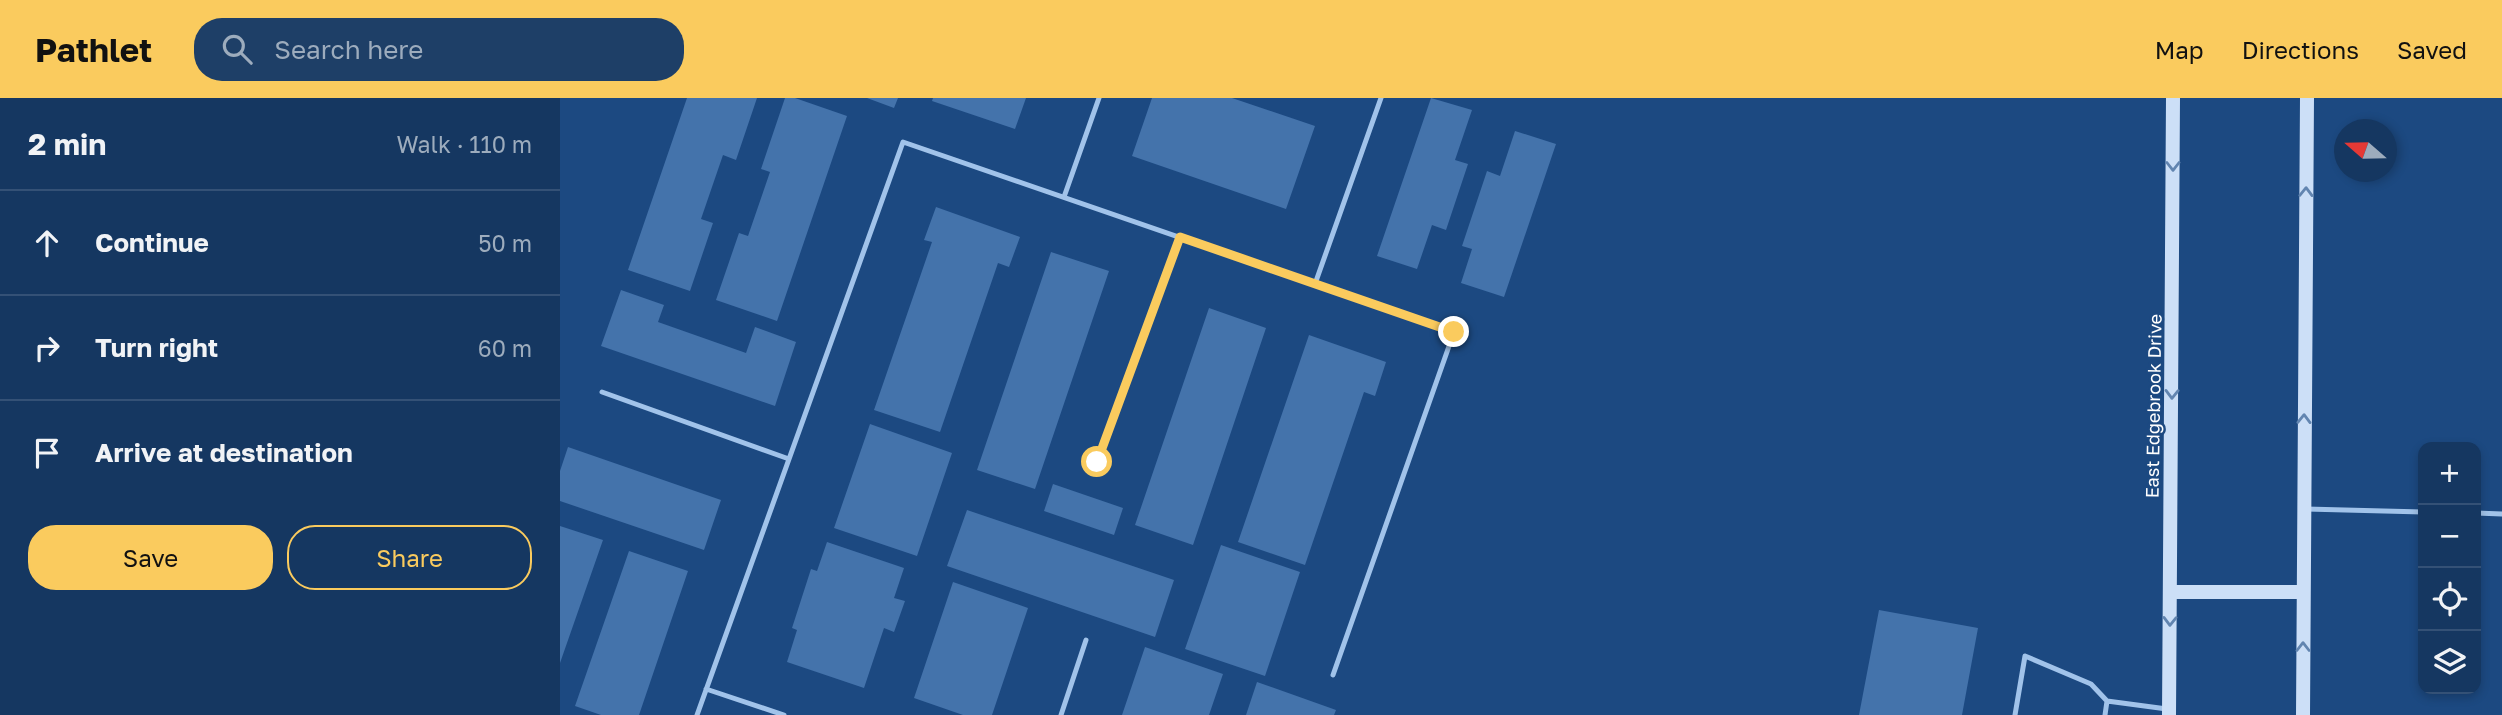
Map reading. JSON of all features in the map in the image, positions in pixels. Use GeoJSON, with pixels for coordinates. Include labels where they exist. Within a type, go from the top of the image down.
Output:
{"type":"FeatureCollection","features":[{"type":"Feature","properties":{"kind":"main road","name":"East Edgebrook Drive"},"geometry":{"type":"LineString","coordinates":[[2169,712],[2173,98]]}},
{"type":"Feature","properties":{"kind":"main road"},"geometry":{"type":"LineString","coordinates":[[2303,715],[2302,509],[2307,98]]}},
{"type":"Feature","properties":{"kind":"main road"},"geometry":{"type":"LineString","coordinates":[[2170,592],[2303,592]]}},
{"type":"Feature","properties":{"kind":"lane"},"geometry":{"type":"LineString","coordinates":[[1064,197],[1099,98]]}},
{"type":"Feature","properties":{"kind":"lane"},"geometry":{"type":"LineString","coordinates":[[1315,284],[1381,98]]}},
{"type":"Feature","properties":{"kind":"lane"},"geometry":{"type":"LineString","coordinates":[[697,715],[903,142],[1454,332],[1333,675]]}},
{"type":"Feature","properties":{"kind":"lane"},"geometry":{"type":"LineString","coordinates":[[1097,462],[1180,237]]}},
{"type":"Feature","properties":{"kind":"lane"},"geometry":{"type":"LineString","coordinates":[[602,392],[789,459]]}},
{"type":"Feature","properties":{"kind":"lane"},"geometry":{"type":"LineString","coordinates":[[2302,509],[2418,512]]}},
{"type":"Feature","properties":{"kind":"lane"},"geometry":{"type":"LineString","coordinates":[[2481,513],[2502,513]]}},
{"type":"Feature","properties":{"kind":"lane"},"geometry":{"type":"LineString","coordinates":[[1061,715],[1086,640]]}},
{"type":"Feature","properties":{"kind":"lane"},"geometry":{"type":"LineString","coordinates":[[2015,715],[2025,656],[2091,684],[2107,701],[2169,712]]}},
{"type":"Feature","properties":{"kind":"lane"},"geometry":{"type":"LineString","coordinates":[[706,688],[784,715]]}},
{"type":"Feature","properties":{"kind":"lane"},"geometry":{"type":"LineString","coordinates":[[2105,715],[2107,701]]}},
{"type":"Feature","properties":{"kind":"building"},"geometry":{"type":"Polygon","coordinates":[[[687,98],[757,98],[736,160],[723,155],[701,219],[713,223],[690,291],[628,270],[687,98]]]}},
{"type":"Feature","properties":{"kind":"building"},"geometry":{"type":"Polygon","coordinates":[[[785,98],[795,98],[847,116],[777,321],[716,300],[739,233],[748,236],[770,172],[761,169],[785,98]]]}},
{"type":"Feature","properties":{"kind":"building"},"geometry":{"type":"Polygon","coordinates":[[[867,98],[898,98],[894,108],[867,98]]]}},
{"type":"Feature","properties":{"kind":"building"},"geometry":{"type":"Polygon","coordinates":[[[933,98],[1026,98],[1015,129],[932,101],[933,98]]]}},
{"type":"Feature","properties":{"kind":"building"},"geometry":{"type":"Polygon","coordinates":[[[1152,98],[1232,98],[1315,126],[1286,209],[1132,156],[1152,98]]]}},
{"type":"Feature","properties":{"kind":"building"},"geometry":{"type":"Polygon","coordinates":[[[1431,98],[1472,110],[1455,160],[1468,164],[1446,230],[1432,225],[1417,269],[1377,256],[1431,98]]]}},
{"type":"Feature","properties":{"kind":"building"},"geometry":{"type":"Polygon","coordinates":[[[1515,131],[1556,144],[1504,297],[1461,283],[1472,249],[1462,246],[1487,171],[1500,176],[1515,131]]]}},
{"type":"Feature","properties":{"kind":"building"},"geometry":{"type":"Polygon","coordinates":[[[936,207],[1020,237],[1009,267],[998,263],[940,432],[874,410],[932,242],[924,240],[936,207]]]}},
{"type":"Feature","properties":{"kind":"building"},"geometry":{"type":"Polygon","coordinates":[[[1051,252],[1109,271],[1035,489],[977,470],[1051,252]]]}},
{"type":"Feature","properties":{"kind":"building"},"geometry":{"type":"Polygon","coordinates":[[[621,290],[664,305],[658,322],[746,353],[755,327],[796,342],[775,406],[601,346],[621,290]]]}},
{"type":"Feature","properties":{"kind":"building"},"geometry":{"type":"Polygon","coordinates":[[[1209,308],[1266,328],[1193,545],[1135,525],[1209,308]]]}},
{"type":"Feature","properties":{"kind":"building"},"geometry":{"type":"Polygon","coordinates":[[[1309,335],[1386,362],[1375,396],[1364,392],[1305,565],[1238,542],[1309,335]]]}},
{"type":"Feature","properties":{"kind":"building"},"geometry":{"type":"Polygon","coordinates":[[[870,424],[952,453],[917,556],[834,528],[870,424]]]}},
{"type":"Feature","properties":{"kind":"building"},"geometry":{"type":"Polygon","coordinates":[[[568,447],[721,500],[704,550],[560,501],[560,471],[568,447]]]}},
{"type":"Feature","properties":{"kind":"building"},"geometry":{"type":"Polygon","coordinates":[[[1053,484],[1123,508],[1114,535],[1044,511],[1053,484]]]}},
{"type":"Feature","properties":{"kind":"building"},"geometry":{"type":"Polygon","coordinates":[[[967,510],[1174,580],[1155,637],[947,566],[967,510]]]}},
{"type":"Feature","properties":{"kind":"building"},"geometry":{"type":"Polygon","coordinates":[[[560,526],[603,540],[560,663],[560,526]]]}},
{"type":"Feature","properties":{"kind":"building"},"geometry":{"type":"Polygon","coordinates":[[[827,542],[904,568],[894,598],[905,601],[894,632],[884,628],[864,688],[787,662],[797,630],[792,628],[811,569],[817,571],[827,542]]]}},
{"type":"Feature","properties":{"kind":"building"},"geometry":{"type":"Polygon","coordinates":[[[1221,545],[1300,572],[1265,676],[1185,649],[1221,545]]]}},
{"type":"Feature","properties":{"kind":"building"},"geometry":{"type":"Polygon","coordinates":[[[629,551],[688,571],[639,715],[601,715],[575,706],[629,551]]]}},
{"type":"Feature","properties":{"kind":"building"},"geometry":{"type":"Polygon","coordinates":[[[953,582],[1028,608],[992,715],[963,715],[914,698],[953,582]]]}},
{"type":"Feature","properties":{"kind":"building"},"geometry":{"type":"Polygon","coordinates":[[[1879,610],[1978,628],[1962,715],[1859,715],[1879,610]]]}},
{"type":"Feature","properties":{"kind":"building"},"geometry":{"type":"Polygon","coordinates":[[[1145,647],[1223,674],[1209,715],[1122,715],[1145,647]]]}},
{"type":"Feature","properties":{"kind":"building"},"geometry":{"type":"Polygon","coordinates":[[[1257,682],[1336,710],[1334,715],[1246,715],[1257,682]]]}},
{"type":"Feature","properties":{"kind":"route"},"geometry":{"type":"LineString","coordinates":[[1097,462],[1180,237],[1454,332]]}}]}
